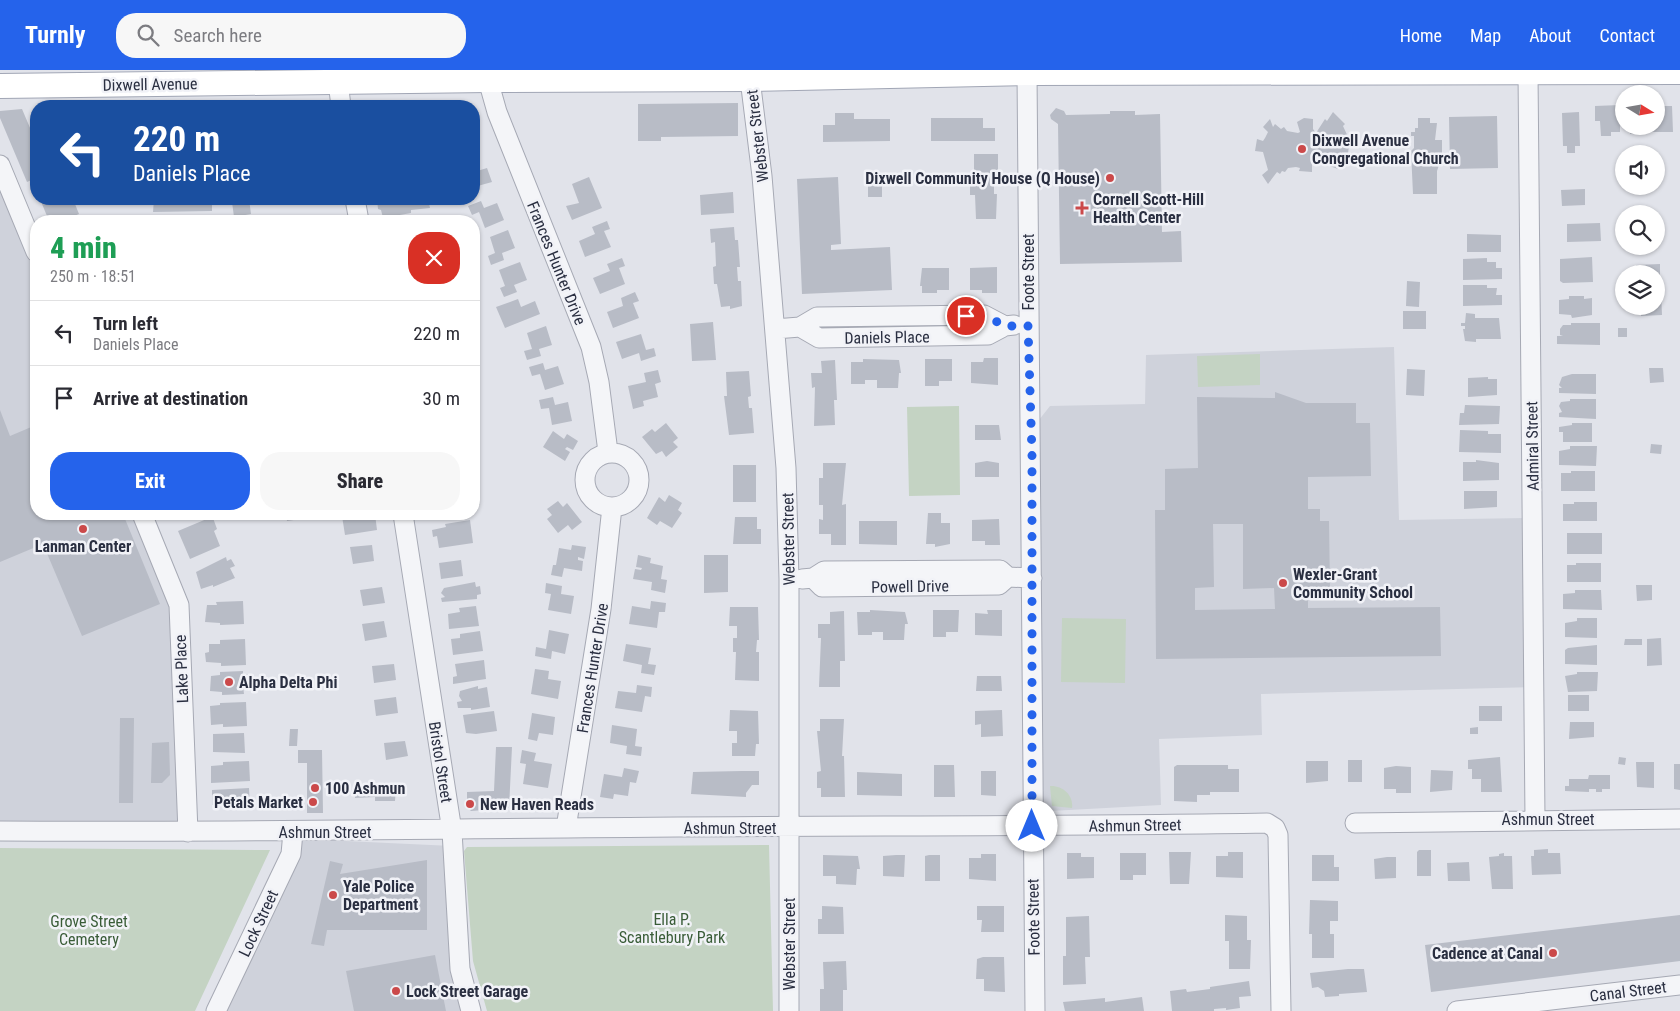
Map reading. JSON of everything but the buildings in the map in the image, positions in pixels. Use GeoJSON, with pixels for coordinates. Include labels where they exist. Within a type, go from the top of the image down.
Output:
{"type":"FeatureCollection","features":[{"type":"Feature","properties":{"kind":"main road","name":"Dixwell Avenue"},"geometry":{"type":"LineString","coordinates":[[0,86],[488,80],[749,74],[1680,72]]}},
{"type":"Feature","properties":{"kind":"street","name":"Foote Street"},"geometry":{"type":"LineString","coordinates":[[1026,73],[1035,1011]]}},
{"type":"Feature","properties":{"kind":"street","name":"Admiral Street"},"geometry":{"type":"LineString","coordinates":[[1528,73],[1536,819]]}},
{"type":"Feature","properties":{"kind":"street","name":"Webster Street"},"geometry":{"type":"LineString","coordinates":[[749,74],[762,176],[786,468],[789,579],[789,1011]]}},
{"type":"Feature","properties":{"kind":"street","name":"Frances Hunter Drive"},"geometry":{"type":"LineString","coordinates":[[488,80],[497,112],[591,347],[608,452]]}},
{"type":"Feature","properties":{"kind":"street"},"geometry":{"type":"LineString","coordinates":[[338,82],[340,100]]}},
{"type":"Feature","properties":{"kind":"street"},"geometry":{"type":"LineString","coordinates":[[0,165],[30,238]]}},
{"type":"Feature","properties":{"kind":"street","name":"Daniels Place"},"geometry":{"type":"LineString","coordinates":[[775,329],[800,327],[817,317],[984,315],[1005,326],[1028,326]]}},
{"type":"Feature","properties":{"kind":"street"},"geometry":{"type":"LineString","coordinates":[[608,452],[626,456],[634,463],[639,476],[635,494],[628,501],[612,507],[594,501],[588,494],[584,475],[591,461],[608,452]]}},
{"type":"Feature","properties":{"kind":"street","name":"Frances Hunter Drive"},"geometry":{"type":"LineString","coordinates":[[566,828],[602,609],[612,507]]}},
{"type":"Feature","properties":{"kind":"street","name":"Lake Place"},"geometry":{"type":"LineString","coordinates":[[144,520],[179,605],[188,832]]}},
{"type":"Feature","properties":{"kind":"street","name":"Bristol Street"},"geometry":{"type":"LineString","coordinates":[[404,520],[452,831],[460,969],[471,1011]]}},
{"type":"Feature","properties":{"kind":"street","name":"Powell Drive"},"geometry":{"type":"LineString","coordinates":[[789,579],[813,578],[824,571],[990,570],[1000,570],[1008,577],[1032,578]]}},
{"type":"Feature","properties":{"kind":"street","name":"Ashmun Street"},"geometry":{"type":"LineString","coordinates":[[1355,823],[1536,819],[1680,819]]}},
{"type":"Feature","properties":{"kind":"street","name":"Ashmun Street"},"geometry":{"type":"LineString","coordinates":[[0,831],[293,832],[566,828],[1271,824],[1275,828],[1278,846],[1281,1011]]}},
{"type":"Feature","properties":{"kind":"street","name":"Lock Street"},"geometry":{"type":"LineString","coordinates":[[216,1011],[291,854],[293,832]]}},
{"type":"Feature","properties":{"kind":"street","name":"Canal Street"},"geometry":{"type":"LineString","coordinates":[[1457,1011],[1680,985]]}},
{"type":"Feature","properties":{"kind":"shaded area"},"geometry":{"type":"Polygon","coordinates":[[[0,165],[30,238],[30,520],[144,520],[179,605],[188,832],[0,831],[0,165]]]}},
{"type":"Feature","properties":{"kind":"shaded area","name":"Wexler-Grant Community School"},"geometry":{"type":"Polygon","coordinates":[[[1394,347],[1399,520],[1533,518],[1535,687],[1261,694],[1262,735],[1159,739],[1161,805],[1032,812],[1031,430],[1050,406],[1145,404],[1146,355],[1394,347]]]}},
{"type":"Feature","properties":{"kind":"shaded area"},"geometry":{"type":"Polygon","coordinates":[[[303,839],[452,846],[459,943],[476,1011],[218,1011],[303,839]]]}},
{"type":"Feature","properties":{"kind":"green space"},"geometry":{"type":"Polygon","coordinates":[[[1260,354],[1260,385],[1198,387],[1197,356],[1260,354]]]}},
{"type":"Feature","properties":{"kind":"green space"},"geometry":{"type":"Polygon","coordinates":[[[959,406],[960,495],[909,496],[907,407],[959,406]]]}},
{"type":"Feature","properties":{"kind":"green space"},"geometry":{"type":"Polygon","coordinates":[[[1062,618],[1126,619],[1125,683],[1061,682],[1062,618]]]}},
{"type":"Feature","properties":{"kind":"green space"},"geometry":{"type":"Polygon","coordinates":[[[1050,786],[1059,787],[1067,792],[1071,799],[1072,808],[1052,806],[1050,786]]]}},
{"type":"Feature","properties":{"kind":"green space","name":"Ella P. Scantlebury Park"},"geometry":{"type":"Polygon","coordinates":[[[769,845],[773,1011],[487,1011],[473,961],[464,851],[467,847],[769,845]]]}},
{"type":"Feature","properties":{"kind":"green space","name":"Grove Street Cemetery"},"geometry":{"type":"Polygon","coordinates":[[[0,848],[270,850],[195,1011],[0,1011],[0,848]]]}},
{"type":"Feature","properties":{"kind":"place","name":"Dixwell Avenue Congregational Church"},"geometry":{"type":"Point","coordinates":[1302,149]}},
{"type":"Feature","properties":{"kind":"place","name":"Dixwell Community House (Q House)"},"geometry":{"type":"Point","coordinates":[1110,178]}},
{"type":"Feature","properties":{"kind":"place","name":"Cornell Scott-Hill Health Center"},"geometry":{"type":"Point","coordinates":[1082,208]}},
{"type":"Feature","properties":{"kind":"place","name":"Lanman Center"},"geometry":{"type":"Point","coordinates":[83,529]}},
{"type":"Feature","properties":{"kind":"place","name":"Wexler-Grant Community School"},"geometry":{"type":"Point","coordinates":[1283,583]}},
{"type":"Feature","properties":{"kind":"place","name":"Alpha Delta Phi"},"geometry":{"type":"Point","coordinates":[229,682]}},
{"type":"Feature","properties":{"kind":"place","name":"100 Ashmun"},"geometry":{"type":"Point","coordinates":[315,788]}},
{"type":"Feature","properties":{"kind":"place","name":"Petals Market"},"geometry":{"type":"Point","coordinates":[313,802]}},
{"type":"Feature","properties":{"kind":"place","name":"New Haven Reads"},"geometry":{"type":"Point","coordinates":[470,804]}},
{"type":"Feature","properties":{"kind":"place","name":"Yale Police Department"},"geometry":{"type":"Point","coordinates":[333,895]}},
{"type":"Feature","properties":{"kind":"place","name":"Cadence at Canal"},"geometry":{"type":"Point","coordinates":[1553,953]}},
{"type":"Feature","properties":{"kind":"place","name":"Lock Street Garage"},"geometry":{"type":"Point","coordinates":[396,991]}},
{"type":"Feature","properties":{"kind":"route"},"geometry":{"type":"LineString","coordinates":[[966,316],[984,315],[1005,326],[1028,326],[1032,454],[1032,826]]}}]}
